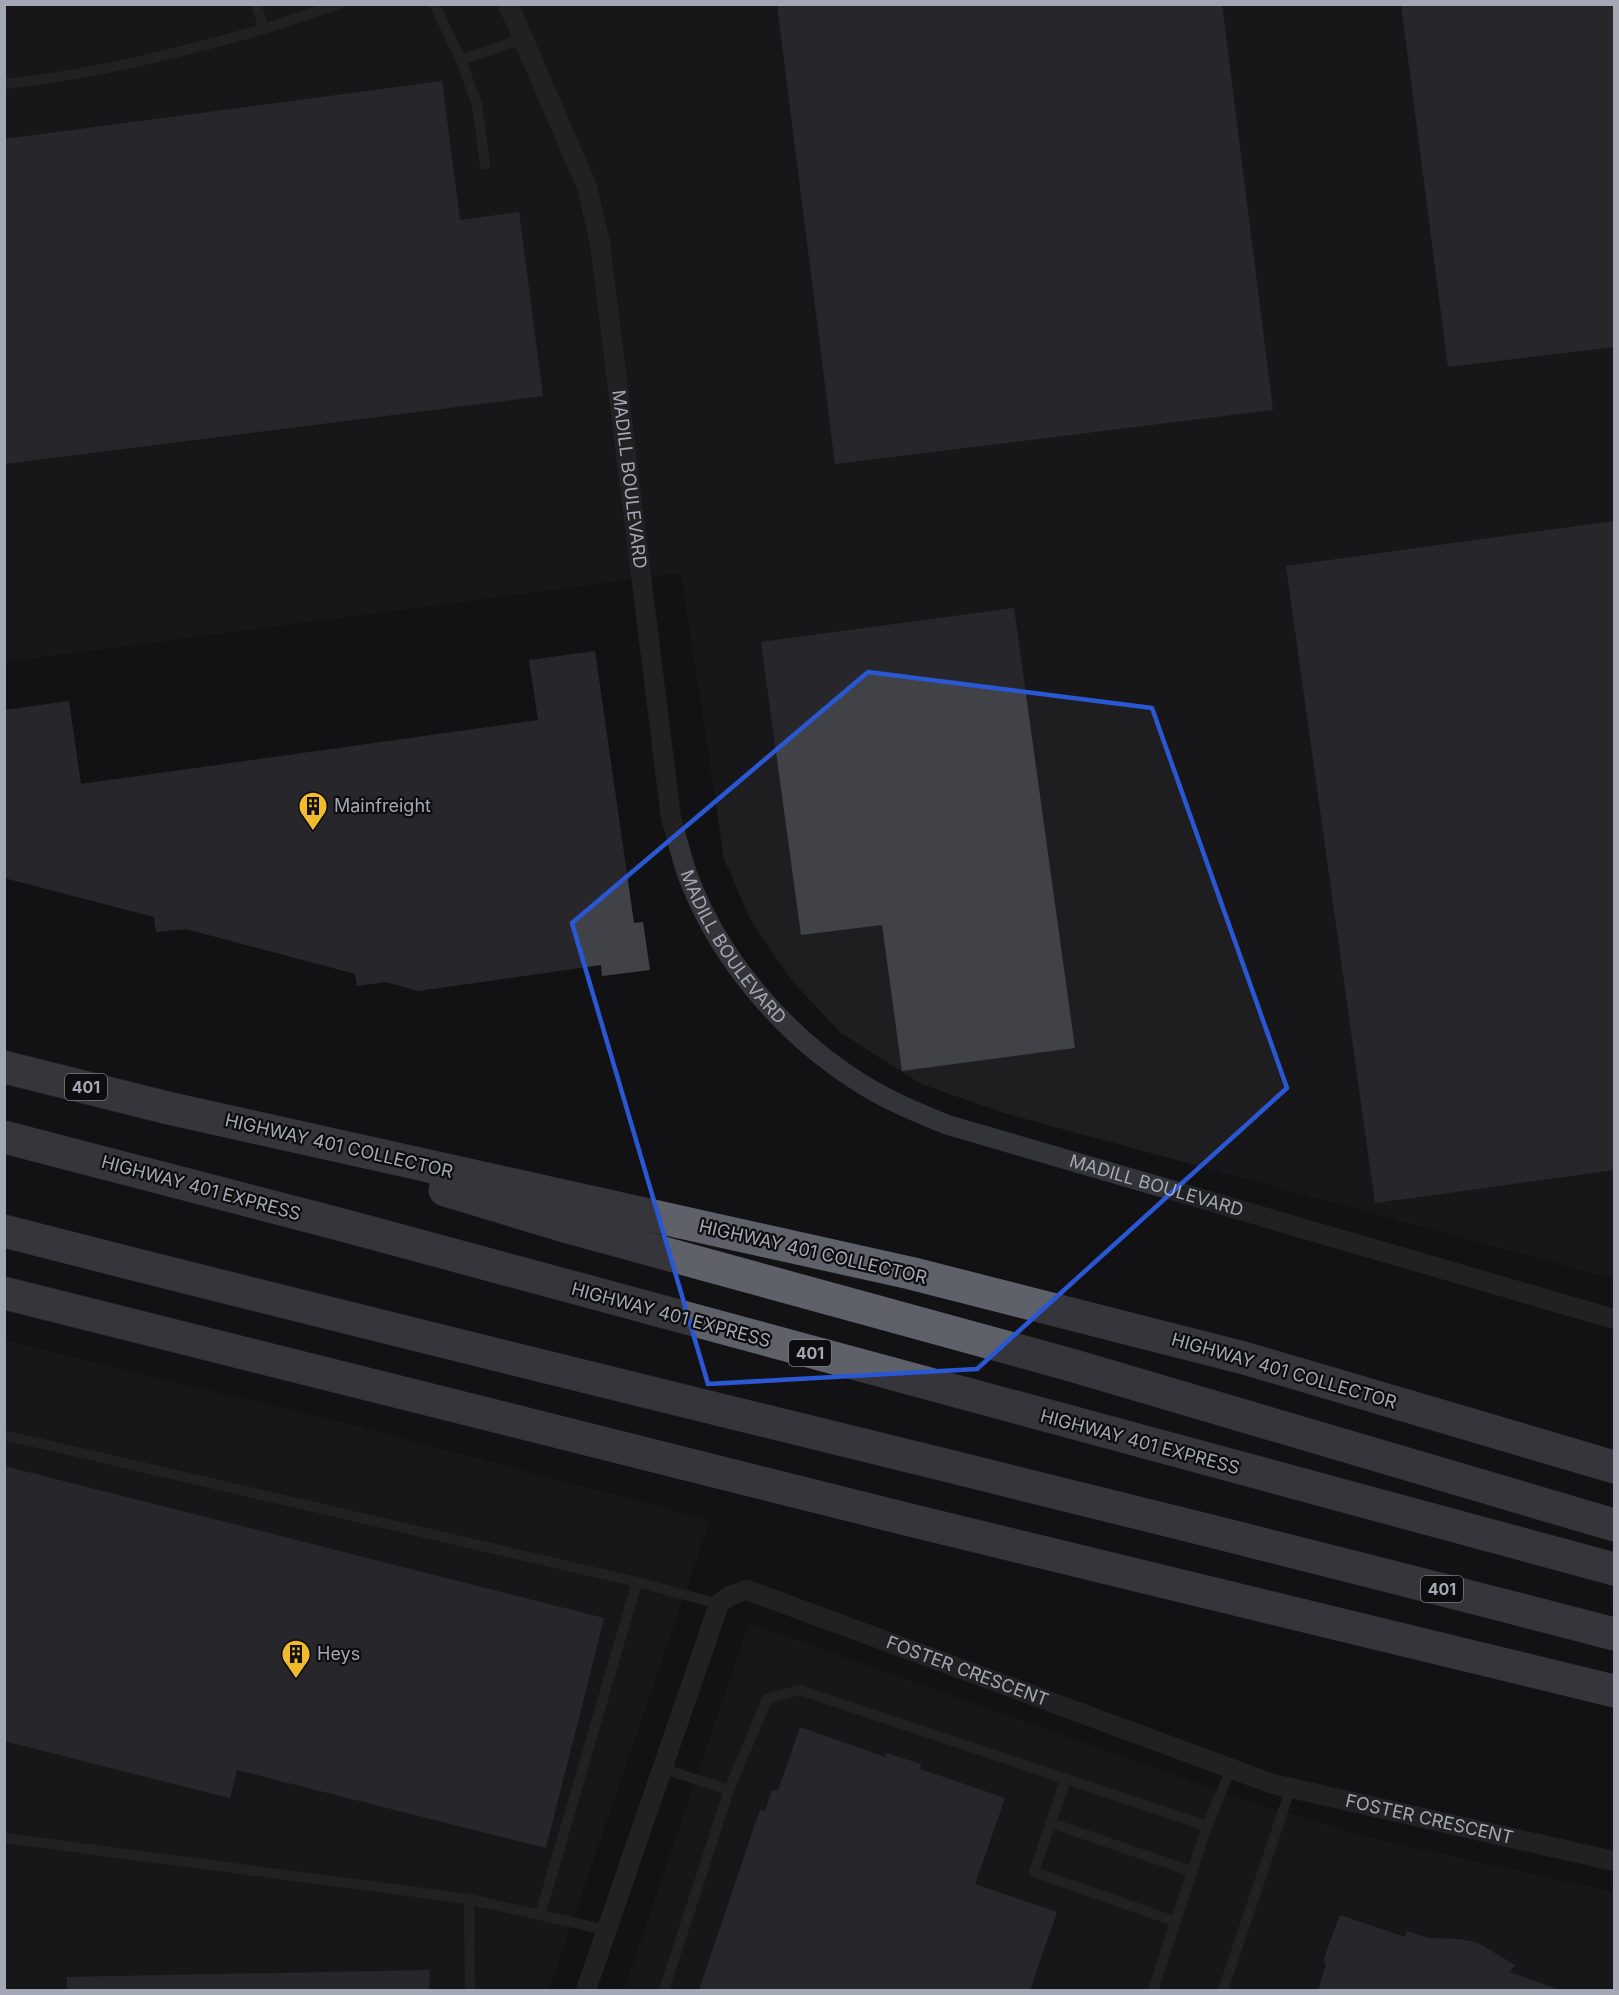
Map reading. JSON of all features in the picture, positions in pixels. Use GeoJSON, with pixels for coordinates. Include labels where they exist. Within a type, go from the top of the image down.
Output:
{"type":"FeatureCollection","features":[{"type":"Feature","properties":{"kind":"highway","name":"HIGHWAY 401 COLLECTOR"},"geometry":{"type":"LineString","coordinates":[[4,1067],[168,1108],[922,1276],[1244,1358],[1614,1467]]}},
{"type":"Feature","properties":{"kind":"highway"},"geometry":{"type":"LineString","coordinates":[[168,1108],[561,1225],[1071,1365],[1614,1525]]}},
{"type":"Feature","properties":{"kind":"highway","name":"HIGHWAY 401 EXPRESS"},"geometry":{"type":"LineString","coordinates":[[4,1137],[350,1227],[1614,1569]]}},
{"type":"Feature","properties":{"kind":"highway","name":"401"},"geometry":{"type":"LineString","coordinates":[[4,1231],[326,1314],[1282,1548],[1614,1634]]}},
{"type":"Feature","properties":{"kind":"highway"},"geometry":{"type":"LineString","coordinates":[[4,1293],[899,1517],[1614,1691]]}},
{"type":"Feature","properties":{"kind":"street","name":"MADILL BOULEVARD"},"geometry":{"type":"LineString","coordinates":[[508,4],[587,187],[600,243],[671,818],[689,879],[709,920],[732,960],[760,996],[792,1030],[827,1060],[865,1086],[905,1108],[948,1125],[1614,1319]]}},
{"type":"Feature","properties":{"kind":"street","name":"FOSTER CRESCENT"},"geometry":{"type":"LineString","coordinates":[[719,1604],[729,1596],[747,1590],[1273,1784],[1614,1861]]}},
{"type":"Feature","properties":{"kind":"street"},"geometry":{"type":"LineString","coordinates":[[586,1990],[719,1604]]}},
{"type":"Feature","properties":{"kind":"lane"},"geometry":{"type":"LineString","coordinates":[[256,4],[264,29]]}},
{"type":"Feature","properties":{"kind":"lane"},"geometry":{"type":"LineString","coordinates":[[4,84],[114,67],[174,54],[264,29],[339,4]]}},
{"type":"Feature","properties":{"kind":"lane"},"geometry":{"type":"LineString","coordinates":[[434,4],[461,60],[477,105],[485,165]]}},
{"type":"Feature","properties":{"kind":"lane"},"geometry":{"type":"LineString","coordinates":[[461,60],[523,39]]}},
{"type":"Feature","properties":{"kind":"lane"},"geometry":{"type":"LineString","coordinates":[[4,1435],[637,1582],[719,1604]]}},
{"type":"Feature","properties":{"kind":"lane"},"geometry":{"type":"LineString","coordinates":[[540,1915],[637,1582]]}},
{"type":"Feature","properties":{"kind":"lane"},"geometry":{"type":"LineString","coordinates":[[664,1990],[729,1790],[767,1699],[800,1690],[1207,1826]]}},
{"type":"Feature","properties":{"kind":"lane"},"geometry":{"type":"LineString","coordinates":[[664,1769],[729,1790]]}},
{"type":"Feature","properties":{"kind":"lane"},"geometry":{"type":"LineString","coordinates":[[1153,1990],[1207,1826],[1232,1769]]}},
{"type":"Feature","properties":{"kind":"lane"},"geometry":{"type":"LineString","coordinates":[[1066,1778],[1034,1872],[1174,1921]]}},
{"type":"Feature","properties":{"kind":"lane"},"geometry":{"type":"LineString","coordinates":[[1223,1990],[1291,1788]]}},
{"type":"Feature","properties":{"kind":"lane"},"geometry":{"type":"LineString","coordinates":[[1051,1823],[1191,1871]]}},
{"type":"Feature","properties":{"kind":"lane"},"geometry":{"type":"LineString","coordinates":[[4,1838],[469,1899],[606,1930]]}},
{"type":"Feature","properties":{"kind":"lane"},"geometry":{"type":"LineString","coordinates":[[469,1899],[470,1990]]}},
{"type":"Feature","properties":{"kind":"highlighted area"},"geometry":{"type":"Polygon","coordinates":[[[868,672],[1152,708],[1287,1088],[977,1369],[708,1384],[572,923],[868,672]]]}},
{"type":"Feature","properties":{"kind":"shaded area"},"geometry":{"type":"Polygon","coordinates":[[[4,5],[1614,5],[1614,1279],[1007,1114],[921,1084],[841,1033],[792,981],[751,921],[724,859],[681,573],[5,662],[4,5]]]}},
{"type":"Feature","properties":{"kind":"shaded area"},"geometry":{"type":"Polygon","coordinates":[[[5,1340],[367,1429],[710,1520],[549,1990],[5,1990],[5,1340]]]}},
{"type":"Feature","properties":{"kind":"shaded area"},"geometry":{"type":"Polygon","coordinates":[[[749,1623],[1241,1799],[1371,1838],[1614,1892],[1614,1990],[624,1990],[749,1623]]]}},
{"type":"Feature","properties":{"kind":"building"},"geometry":{"type":"Polygon","coordinates":[[[777,4],[1222,4],[1273,410],[835,464],[777,4]]]}},
{"type":"Feature","properties":{"kind":"building"},"geometry":{"type":"Polygon","coordinates":[[[1401,4],[1614,4],[1614,347],[1448,367],[1401,4]]]}},
{"type":"Feature","properties":{"kind":"building"},"geometry":{"type":"Polygon","coordinates":[[[442,81],[460,220],[519,212],[543,396],[4,464],[4,139],[442,81]]]}},
{"type":"Feature","properties":{"kind":"building"},"geometry":{"type":"Polygon","coordinates":[[[1614,521],[1614,1170],[1375,1203],[1286,566],[1614,521]]]}},
{"type":"Feature","properties":{"kind":"building"},"geometry":{"type":"Polygon","coordinates":[[[1014,608],[1075,1048],[902,1071],[882,925],[801,935],[761,642],[1014,608]]]}},
{"type":"Feature","properties":{"kind":"building","name":"Mainfreight"},"geometry":{"type":"Polygon","coordinates":[[[595,651],[634,923],[643,922],[650,970],[602,976],[601,965],[418,991],[386,982],[357,986],[355,974],[186,929],[156,932],[154,917],[4,878],[4,710],[69,701],[81,784],[538,720],[529,660],[595,651]]]}},
{"type":"Feature","properties":{"kind":"building","name":"Heys"},"geometry":{"type":"Polygon","coordinates":[[[4,1466],[604,1618],[546,1848],[237,1770],[230,1798],[4,1741],[4,1466]]]}},
{"type":"Feature","properties":{"kind":"building"},"geometry":{"type":"Polygon","coordinates":[[[800,1727],[885,1757],[886,1753],[921,1764],[920,1769],[1005,1798],[975,1884],[1057,1912],[1030,1990],[699,1990],[760,1810],[765,1811],[772,1790],[778,1791],[800,1727]]]}},
{"type":"Feature","properties":{"kind":"building"},"geometry":{"type":"Polygon","coordinates":[[[1340,1915],[1405,1937],[1407,1931],[1428,1938],[1459,1939],[1478,1943],[1515,1965],[1509,1972],[1555,1988],[1554,1990],[1318,1990],[1326,1964],[1324,1958],[1340,1915]]]}},
{"type":"Feature","properties":{"kind":"building"},"geometry":{"type":"Polygon","coordinates":[[[430,1970],[429,1990],[67,1990],[67,1977],[430,1970]]]}},
{"type":"Feature","properties":{"kind":"place","name":"Mainfreight"},"geometry":{"type":"Point","coordinates":[313,832]}},
{"type":"Feature","properties":{"kind":"place","name":"Heys"},"geometry":{"type":"Point","coordinates":[296,1680]}}]}
